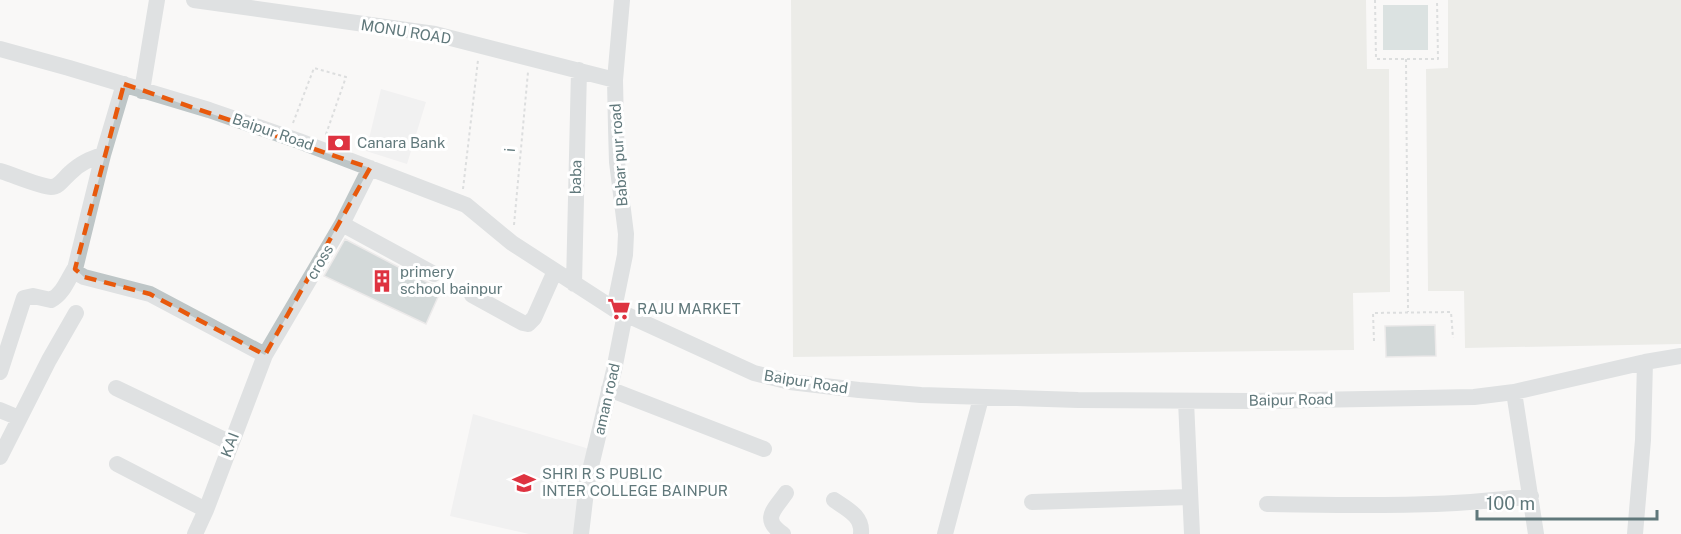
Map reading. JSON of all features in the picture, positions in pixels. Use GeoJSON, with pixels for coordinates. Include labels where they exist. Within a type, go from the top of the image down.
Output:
{"type":"FeatureCollection","features":[{"type":"Feature","properties":{"kind":"street"},"geometry":{"type":"LineString","coordinates":[[142,91],[157,0]]}},
{"type":"Feature","properties":{"kind":"street","name":"MONU ROAD"},"geometry":{"type":"LineString","coordinates":[[194,0],[435,34],[615,80]]}},
{"type":"Feature","properties":{"kind":"street","name":"Babar pur road"},"geometry":{"type":"LineString","coordinates":[[619,312],[626,255],[626,234],[617,162],[615,80],[622,0]]}},
{"type":"Feature","properties":{"kind":"street","name":"Baipur Road"},"geometry":{"type":"LineString","coordinates":[[0,49],[209,110],[321,149],[466,205],[512,243],[619,312],[754,373],[781,380],[859,390],[981,398],[1186,401],[1474,397],[1514,392],[1681,356]]}},
{"type":"Feature","properties":{"kind":"street","name":"baba"},"geometry":{"type":"LineString","coordinates":[[574,284],[579,70]]}},
{"type":"Feature","properties":{"kind":"street"},"geometry":{"type":"LineString","coordinates":[[0,372],[24,298],[33,296],[51,300],[61,292],[75,268],[103,155],[124,84]]}},
{"type":"Feature","properties":{"kind":"street"},"geometry":{"type":"LineString","coordinates":[[0,171],[46,186],[54,186],[77,166],[103,155]]}},
{"type":"Feature","properties":{"kind":"street","name":"cross"},"geometry":{"type":"LineString","coordinates":[[266,355],[342,224],[370,168]]}},
{"type":"Feature","properties":{"kind":"street"},"geometry":{"type":"LineString","coordinates":[[342,224],[434,274]]}},
{"type":"Feature","properties":{"kind":"street"},"geometry":{"type":"LineString","coordinates":[[75,268],[77,273],[84,277],[150,294],[266,355]]}},
{"type":"Feature","properties":{"kind":"street"},"geometry":{"type":"LineString","coordinates":[[472,295],[528,324],[534,318],[555,271]]}},
{"type":"Feature","properties":{"kind":"street"},"geometry":{"type":"LineString","coordinates":[[0,457],[76,312]]}},
{"type":"Feature","properties":{"kind":"street","name":"aman road"},"geometry":{"type":"LineString","coordinates":[[582,534],[587,483],[614,370],[619,312]]}},
{"type":"Feature","properties":{"kind":"street","name":"KAI"},"geometry":{"type":"LineString","coordinates":[[195,534],[266,355]]}},
{"type":"Feature","properties":{"kind":"street"},"geometry":{"type":"LineString","coordinates":[[1635,534],[1643,440],[1645,362]]}},
{"type":"Feature","properties":{"kind":"street"},"geometry":{"type":"LineString","coordinates":[[116,388],[231,443]]}},
{"type":"Feature","properties":{"kind":"street"},"geometry":{"type":"LineString","coordinates":[[609,389],[764,449]]}},
{"type":"Feature","properties":{"kind":"street"},"geometry":{"type":"LineString","coordinates":[[1514,392],[1536,534]]}},
{"type":"Feature","properties":{"kind":"street"},"geometry":{"type":"LineString","coordinates":[[945,534],[981,398]]}},
{"type":"Feature","properties":{"kind":"street"},"geometry":{"type":"LineString","coordinates":[[1186,401],[1192,534]]}},
{"type":"Feature","properties":{"kind":"street"},"geometry":{"type":"LineString","coordinates":[[0,410],[19,418]]}},
{"type":"Feature","properties":{"kind":"street"},"geometry":{"type":"LineString","coordinates":[[117,464],[206,510]]}},
{"type":"Feature","properties":{"kind":"street"},"geometry":{"type":"LineString","coordinates":[[783,534],[774,528],[771,518],[786,493]]}},
{"type":"Feature","properties":{"kind":"street"},"geometry":{"type":"LineString","coordinates":[[1267,504],[1419,505],[1496,501],[1531,496]]}},
{"type":"Feature","properties":{"kind":"street"},"geometry":{"type":"LineString","coordinates":[[1032,502],[1190,497]]}},
{"type":"Feature","properties":{"kind":"street"},"geometry":{"type":"LineString","coordinates":[[834,500],[858,518],[861,534]]}},
{"type":"Feature","properties":{"kind":"path"},"geometry":{"type":"LineString","coordinates":[[1375,0],[1376,59],[1438,59],[1437,0]]}},
{"type":"Feature","properties":{"kind":"path"},"geometry":{"type":"LineString","coordinates":[[461,203],[480,46]]}},
{"type":"Feature","properties":{"kind":"path","name":"i"},"geometry":{"type":"LineString","coordinates":[[512,243],[529,58]]}},
{"type":"Feature","properties":{"kind":"path"},"geometry":{"type":"LineString","coordinates":[[1406,59],[1408,312]]}},
{"type":"Feature","properties":{"kind":"path"},"geometry":{"type":"LineString","coordinates":[[288,137],[314,68],[346,77],[321,149]]}},
{"type":"Feature","properties":{"kind":"path"},"geometry":{"type":"LineString","coordinates":[[1374,341],[1373,313],[1451,312],[1452,338]]}},
{"type":"Feature","properties":{"kind":"highlighted area"},"geometry":{"type":"Polygon","coordinates":[[[124,84],[370,168],[265,355],[150,294],[84,277],[75,269],[124,84]]]}},
{"type":"Feature","properties":{"kind":"shaded area"},"geometry":{"type":"Polygon","coordinates":[[[791,0],[1366,0],[1367,69],[1389,69],[1390,292],[1353,293],[1354,350],[793,357],[791,0]]]}},
{"type":"Feature","properties":{"kind":"shaded area"},"geometry":{"type":"Polygon","coordinates":[[[1448,0],[1681,0],[1681,344],[1465,348],[1464,291],[1428,291],[1426,69],[1448,68],[1448,0]]]}},
{"type":"Feature","properties":{"kind":"shaded area"},"geometry":{"type":"Polygon","coordinates":[[[1383,5],[1428,5],[1428,50],[1383,50],[1383,5]]]}},
{"type":"Feature","properties":{"kind":"shaded area"},"geometry":{"type":"Polygon","coordinates":[[[381,89],[426,102],[407,164],[366,151],[381,89]]]}},
{"type":"Feature","properties":{"kind":"shaded area","name":"SHRI R S PUBLIC INTER COLLEGE BAINPUR"},"geometry":{"type":"Polygon","coordinates":[[[473,414],[596,451],[582,534],[529,534],[450,516],[473,414]]]}},
{"type":"Feature","properties":{"kind":"building","name":"primery school bainpur"},"geometry":{"type":"Polygon","coordinates":[[[345,239],[442,288],[426,324],[324,276],[345,239]]]}},
{"type":"Feature","properties":{"kind":"building"},"geometry":{"type":"Polygon","coordinates":[[[1435,325],[1436,356],[1386,357],[1385,326],[1435,325]]]}},
{"type":"Feature","properties":{"kind":"place","name":"Canara Bank"},"geometry":{"type":"Point","coordinates":[339,143]}},
{"type":"Feature","properties":{"kind":"place","name":"primery school bainpur"},"geometry":{"type":"Point","coordinates":[382,281]}},
{"type":"Feature","properties":{"kind":"place","name":"RAJU MARKET"},"geometry":{"type":"Point","coordinates":[619,309]}},
{"type":"Feature","properties":{"kind":"place","name":"SHRI R S PUBLIC INTER COLLEGE BAINPUR"},"geometry":{"type":"Point","coordinates":[524,483]}}]}
